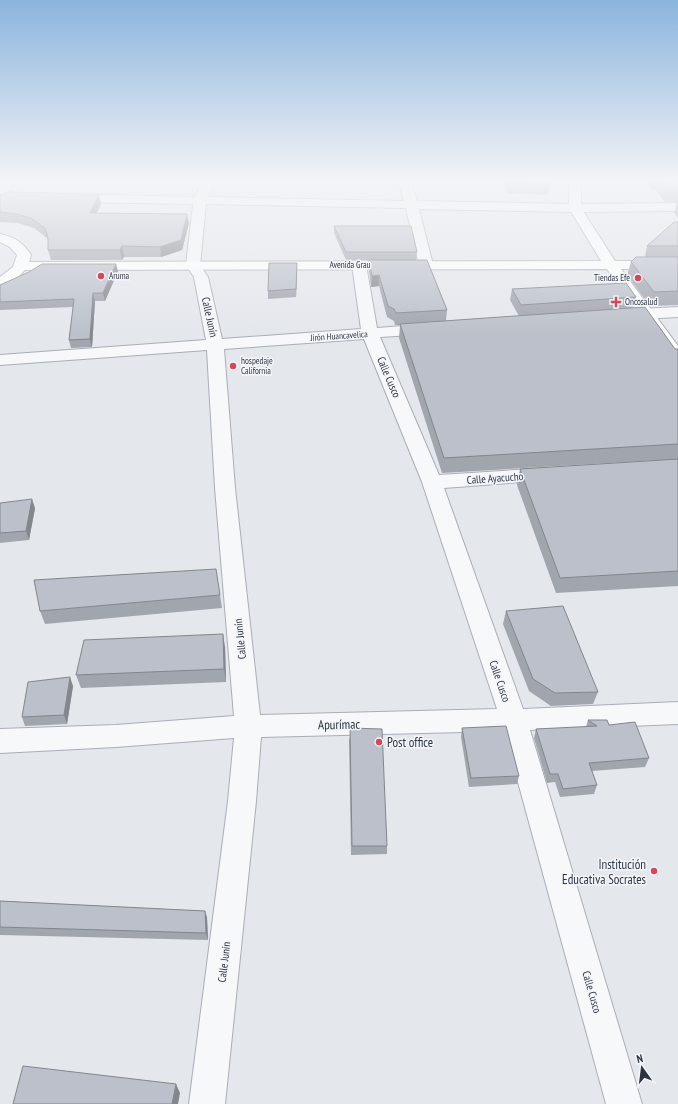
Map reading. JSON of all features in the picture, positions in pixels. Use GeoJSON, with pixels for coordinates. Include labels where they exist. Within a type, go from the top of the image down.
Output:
{"type":"FeatureCollection","features":[{"type":"Feature","properties":{"kind":"street"},"geometry":{"type":"LineString","coordinates":[[192,265],[197,232]]}},
{"type":"Feature","properties":{"kind":"street"},"geometry":{"type":"LineString","coordinates":[[418,232],[426,265]]}},
{"type":"Feature","properties":{"kind":"street"},"geometry":{"type":"LineString","coordinates":[[590,232],[611,265],[678,358]]}},
{"type":"Feature","properties":{"kind":"street"},"geometry":{"type":"LineString","coordinates":[[0,238],[20,246],[24,255],[22,266],[13,275],[0,284]]}},
{"type":"Feature","properties":{"kind":"street","name":"Calle Junín"},"geometry":{"type":"LineString","coordinates":[[192,265],[201,277],[215,344],[225,488],[248,726],[241,808],[207,1104]]}},
{"type":"Feature","properties":{"kind":"street","name":"Calle Cusco"},"geometry":{"type":"LineString","coordinates":[[359,265],[370,333],[432,482],[514,720],[624,1104]]}},
{"type":"Feature","properties":{"kind":"street","name":"Avenida Grau"},"geometry":{"type":"LineString","coordinates":[[22,266],[678,265]]}},
{"type":"Feature","properties":{"kind":"street"},"geometry":{"type":"LineString","coordinates":[[606,316],[678,312]]}},
{"type":"Feature","properties":{"kind":"street","name":"Jirón Huancavelica"},"geometry":{"type":"LineString","coordinates":[[0,360],[441,328]]}},
{"type":"Feature","properties":{"kind":"street","name":"Calle Ayacucho"},"geometry":{"type":"LineString","coordinates":[[432,482],[567,473]]}},
{"type":"Feature","properties":{"kind":"street","name":"Apurímac"},"geometry":{"type":"LineString","coordinates":[[0,742],[116,736],[248,726],[514,720],[678,713]]}},
{"type":"Feature","properties":{"kind":"building"},"geometry":{"type":"Polygon","coordinates":[[[46,232],[183,232],[181,240],[160,247],[122,246],[120,250],[48,250],[48,238],[46,232]]]}},
{"type":"Feature","properties":{"kind":"building"},"geometry":{"type":"Polygon","coordinates":[[[337,232],[412,232],[417,252],[346,252],[337,232]]]}},
{"type":"Feature","properties":{"kind":"building"},"geometry":{"type":"Polygon","coordinates":[[[663,232],[678,232],[678,246],[647,246],[663,232]]]}},
{"type":"Feature","properties":{"kind":"building"},"geometry":{"type":"Polygon","coordinates":[[[636,257],[678,257],[678,291],[654,292],[631,262],[636,257]]]}},
{"type":"Feature","properties":{"kind":"building"},"geometry":{"type":"Polygon","coordinates":[[[369,260],[427,260],[447,310],[396,313],[394,309],[388,306],[379,275],[372,276],[369,260]]]}},
{"type":"Feature","properties":{"kind":"building"},"geometry":{"type":"Polygon","coordinates":[[[269,263],[297,263],[296,289],[268,291],[269,263]]]}},
{"type":"Feature","properties":{"kind":"building"},"geometry":{"type":"Polygon","coordinates":[[[42,264],[116,264],[103,293],[93,293],[90,339],[69,340],[74,299],[0,302],[0,285],[29,272],[42,264]]]}},
{"type":"Feature","properties":{"kind":"building"},"geometry":{"type":"Polygon","coordinates":[[[626,283],[636,297],[521,305],[512,289],[626,283]]]}},
{"type":"Feature","properties":{"kind":"building"},"geometry":{"type":"Polygon","coordinates":[[[645,307],[675,349],[678,349],[678,444],[444,458],[400,324],[645,307]]]}},
{"type":"Feature","properties":{"kind":"building"},"geometry":{"type":"Polygon","coordinates":[[[678,459],[678,571],[560,578],[520,469],[678,459]]]}},
{"type":"Feature","properties":{"kind":"building"},"geometry":{"type":"Polygon","coordinates":[[[32,499],[26,531],[0,533],[0,503],[32,499]]]}},
{"type":"Feature","properties":{"kind":"building"},"geometry":{"type":"Polygon","coordinates":[[[216,569],[220,595],[40,611],[34,580],[216,569]]]}},
{"type":"Feature","properties":{"kind":"building"},"geometry":{"type":"Polygon","coordinates":[[[563,606],[598,692],[555,693],[533,679],[506,611],[563,606]]]}},
{"type":"Feature","properties":{"kind":"building"},"geometry":{"type":"Polygon","coordinates":[[[223,634],[224,669],[76,675],[84,640],[223,634]]]}},
{"type":"Feature","properties":{"kind":"building"},"geometry":{"type":"Polygon","coordinates":[[[70,677],[64,715],[22,717],[28,682],[70,677]]]}},
{"type":"Feature","properties":{"kind":"building"},"geometry":{"type":"Polygon","coordinates":[[[588,720],[607,720],[609,725],[635,722],[649,758],[589,763],[597,785],[563,789],[558,774],[550,774],[536,729],[597,726],[588,720]]]}},
{"type":"Feature","properties":{"kind":"building"},"geometry":{"type":"Polygon","coordinates":[[[506,726],[519,776],[471,778],[462,728],[506,726]]]}},
{"type":"Feature","properties":{"kind":"building"},"geometry":{"type":"Polygon","coordinates":[[[350,728],[382,729],[387,846],[352,846],[350,728]]]}},
{"type":"Feature","properties":{"kind":"building"},"geometry":{"type":"Polygon","coordinates":[[[0,901],[205,911],[206,933],[0,927],[0,901]]]}},
{"type":"Feature","properties":{"kind":"building"},"geometry":{"type":"Polygon","coordinates":[[[23,1066],[176,1084],[172,1104],[13,1104],[23,1066]]]}},
{"type":"Feature","properties":{"kind":"place","name":"Aruma"},"geometry":{"type":"Point","coordinates":[101,276]}},
{"type":"Feature","properties":{"kind":"place","name":"Tiendas Efe"},"geometry":{"type":"Point","coordinates":[638,278]}},
{"type":"Feature","properties":{"kind":"place","name":"Oncosalud"},"geometry":{"type":"Point","coordinates":[616,302]}},
{"type":"Feature","properties":{"kind":"place","name":"hospedaje California"},"geometry":{"type":"Point","coordinates":[233,366]}},
{"type":"Feature","properties":{"kind":"place","name":"Post office"},"geometry":{"type":"Point","coordinates":[379,742]}},
{"type":"Feature","properties":{"kind":"place","name":"Institución Educativa Socrates"},"geometry":{"type":"Point","coordinates":[654,871]}}]}
